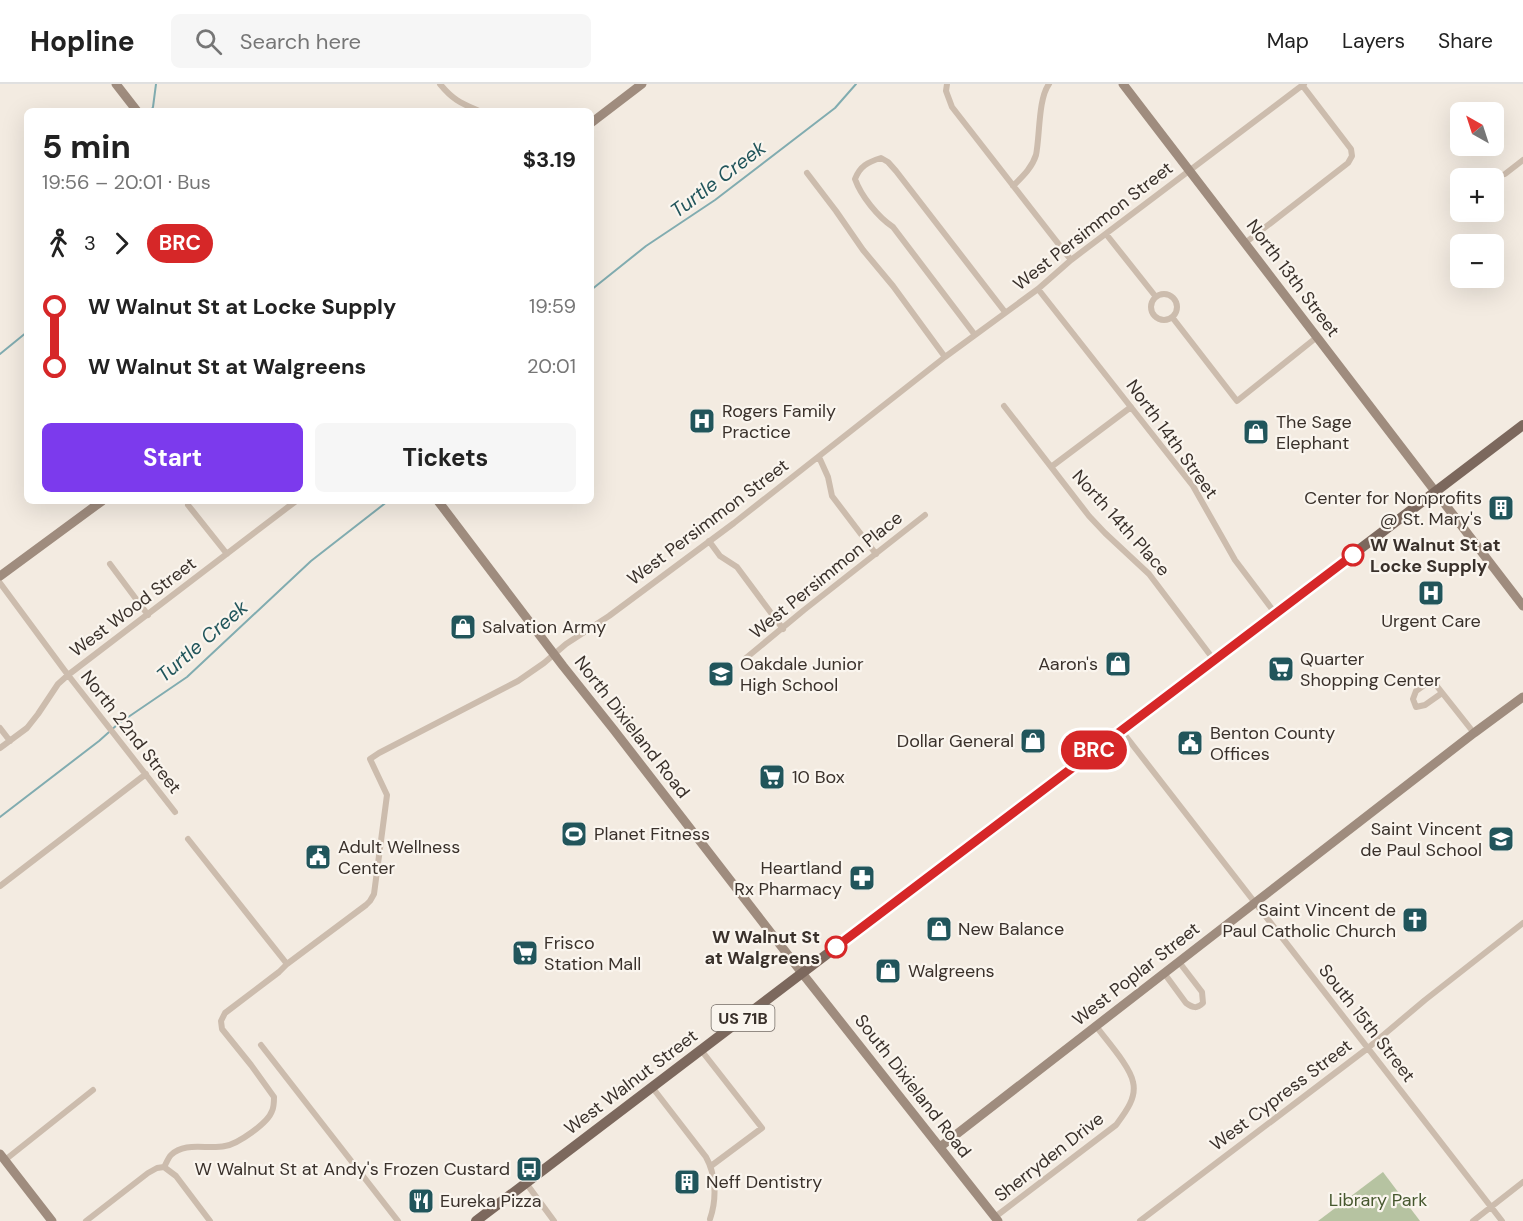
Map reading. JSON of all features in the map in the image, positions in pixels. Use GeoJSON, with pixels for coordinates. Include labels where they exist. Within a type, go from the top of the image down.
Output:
{"type":"FeatureCollection","features":[{"type":"Feature","properties":{"kind":"main road"},"geometry":{"type":"LineString","coordinates":[[116,84],[135,108]]}},
{"type":"Feature","properties":{"kind":"main road"},"geometry":{"type":"LineString","coordinates":[[594,121],[642,84]]}},
{"type":"Feature","properties":{"kind":"main road","name":"North 13th Street"},"geometry":{"type":"LineString","coordinates":[[1123,84],[1523,606]]}},
{"type":"Feature","properties":{"kind":"main road","name":"West Walnut Street"},"geometry":{"type":"LineString","coordinates":[[476,1221],[1523,425]]}},
{"type":"Feature","properties":{"kind":"main road"},"geometry":{"type":"LineString","coordinates":[[0,576],[98,504]]}},
{"type":"Feature","properties":{"kind":"main road","name":"North Dixieland Road"},"geometry":{"type":"LineString","coordinates":[[440,504],[554,655],[802,973]]}},
{"type":"Feature","properties":{"kind":"main road","name":"West Poplar Street"},"geometry":{"type":"LineString","coordinates":[[940,1146],[1523,697]]}},
{"type":"Feature","properties":{"kind":"main road","name":"South Dixieland Road"},"geometry":{"type":"LineString","coordinates":[[802,973],[997,1219]]}},
{"type":"Feature","properties":{"kind":"main road"},"geometry":{"type":"LineString","coordinates":[[3,1157],[52,1221]]}},
{"type":"Feature","properties":{"kind":"street"},"geometry":{"type":"LineString","coordinates":[[441,84],[459,102],[472,108]]}},
{"type":"Feature","properties":{"kind":"street"},"geometry":{"type":"LineString","coordinates":[[946,84],[952,107],[1071,260]]}},
{"type":"Feature","properties":{"kind":"street"},"geometry":{"type":"LineString","coordinates":[[1013,186],[1030,168],[1035,156],[1042,103],[1049,84]]}},
{"type":"Feature","properties":{"kind":"street"},"geometry":{"type":"LineString","coordinates":[[1245,243],[1348,163],[1352,156],[1352,149],[1303,85]]}},
{"type":"Feature","properties":{"kind":"street","name":"West Persimmon Street"},"geometry":{"type":"LineString","coordinates":[[287,964],[366,905],[374,894],[387,795],[370,759],[518,681],[566,644],[609,616],[819,457],[945,357],[1038,289],[1071,260],[1303,85]]}},
{"type":"Feature","properties":{"kind":"street"},"geometry":{"type":"LineString","coordinates":[[975,335],[893,227],[882,220],[858,189],[855,179],[858,171],[869,161],[880,158],[888,162],[1005,312]]}},
{"type":"Feature","properties":{"kind":"street"},"geometry":{"type":"LineString","coordinates":[[1505,174],[1523,160]]}},
{"type":"Feature","properties":{"kind":"street"},"geometry":{"type":"LineString","coordinates":[[807,173],[945,357]]}},
{"type":"Feature","properties":{"kind":"street"},"geometry":{"type":"LineString","coordinates":[[1106,234],[1156,297]]}},
{"type":"Feature","properties":{"kind":"street","name":"North 14th Street"},"geometry":{"type":"LineString","coordinates":[[1038,289],[1193,486],[1235,560],[1275,613]]}},
{"type":"Feature","properties":{"kind":"street"},"geometry":{"type":"LineString","coordinates":[[1165,294],[1173,298],[1176,309],[1172,317],[1164,320],[1154,314],[1151,306],[1156,297],[1165,294]]}},
{"type":"Feature","properties":{"kind":"street"},"geometry":{"type":"LineString","coordinates":[[1172,317],[1237,401],[1317,337]]}},
{"type":"Feature","properties":{"kind":"street","name":"North 14th Place"},"geometry":{"type":"LineString","coordinates":[[1004,406],[1089,516],[1149,574],[1214,660]]}},
{"type":"Feature","properties":{"kind":"street"},"geometry":{"type":"LineString","coordinates":[[1051,467],[1131,407]]}},
{"type":"Feature","properties":{"kind":"street"},"geometry":{"type":"LineString","coordinates":[[819,457],[828,477],[832,496],[876,554]]}},
{"type":"Feature","properties":{"kind":"street","name":"West Wood Street"},"geometry":{"type":"LineString","coordinates":[[0,748],[27,728],[58,684],[68,675],[292,504]]}},
{"type":"Feature","properties":{"kind":"street"},"geometry":{"type":"LineString","coordinates":[[188,505],[226,554]]}},
{"type":"Feature","properties":{"kind":"street","name":"West Persimmon Place"},"geometry":{"type":"LineString","coordinates":[[746,658],[925,515]]}},
{"type":"Feature","properties":{"kind":"street"},"geometry":{"type":"LineString","coordinates":[[709,541],[720,556],[737,567],[783,629]]}},
{"type":"Feature","properties":{"kind":"street"},"geometry":{"type":"LineString","coordinates":[[110,564],[148,615]]}},
{"type":"Feature","properties":{"kind":"street","name":"North 22nd Street"},"geometry":{"type":"LineString","coordinates":[[0,583],[97,713],[175,812]]}},
{"type":"Feature","properties":{"kind":"street"},"geometry":{"type":"LineString","coordinates":[[1442,693],[1425,705],[1416,707],[1413,699],[1416,691],[1427,683],[1436,685],[1474,733]]}},
{"type":"Feature","properties":{"kind":"street"},"geometry":{"type":"LineString","coordinates":[[0,728],[10,741]]}},
{"type":"Feature","properties":{"kind":"street","name":"South 15th Street"},"geometry":{"type":"LineString","coordinates":[[1121,730],[1502,1221]]}},
{"type":"Feature","properties":{"kind":"street"},"geometry":{"type":"LineString","coordinates":[[0,886],[147,774]]}},
{"type":"Feature","properties":{"kind":"street"},"geometry":{"type":"LineString","coordinates":[[164,1167],[172,1155],[182,1149],[196,1146],[227,1146],[236,1143],[262,1124],[272,1112],[274,1097],[222,1029],[221,1021],[225,1013],[287,964],[188,839]]}},
{"type":"Feature","properties":{"kind":"street","name":"West Cypress Street"},"geometry":{"type":"LineString","coordinates":[[1140,1221],[1368,1048],[1523,923]]}},
{"type":"Feature","properties":{"kind":"street"},"geometry":{"type":"LineString","coordinates":[[1164,973],[1186,1003],[1196,1008],[1200,1006],[1203,1003],[1202,992],[1179,962]]}},
{"type":"Feature","properties":{"kind":"street","name":"Sherryden Drive"},"geometry":{"type":"LineString","coordinates":[[997,1219],[1116,1125],[1130,1105],[1134,1083],[1127,1067],[1096,1026]]}},
{"type":"Feature","properties":{"kind":"street"},"geometry":{"type":"LineString","coordinates":[[261,1045],[398,1221]]}},
{"type":"Feature","properties":{"kind":"street"},"geometry":{"type":"LineString","coordinates":[[701,1050],[762,1128],[711,1167]]}},
{"type":"Feature","properties":{"kind":"street"},"geometry":{"type":"LineString","coordinates":[[652,1087],[706,1157],[711,1167],[714,1206],[710,1220]]}},
{"type":"Feature","properties":{"kind":"street"},"geometry":{"type":"LineString","coordinates":[[3,1157],[93,1090]]}},
{"type":"Feature","properties":{"kind":"street"},"geometry":{"type":"LineString","coordinates":[[86,1221],[148,1173],[164,1167],[176,1176],[210,1221]]}},
{"type":"Feature","properties":{"kind":"street"},"geometry":{"type":"LineString","coordinates":[[1473,1221],[1523,1182]]}},
{"type":"Feature","properties":{"kind":"street"},"geometry":{"type":"LineString","coordinates":[[526,1183],[554,1221]]}},
{"type":"Feature","properties":{"kind":"green space","name":"Library Park"},"geometry":{"type":"Polygon","coordinates":[[[1383,1172],[1420,1221],[1318,1221],[1383,1172]]]}},
{"type":"Feature","properties":{"kind":"waterway"},"geometry":{"type":"LineString","coordinates":[[152,108],[156,84]]}},
{"type":"Feature","properties":{"kind":"waterway","name":"Turtle Creek"},"geometry":{"type":"LineString","coordinates":[[594,288],[646,246],[715,200],[835,108],[856,84]]}},
{"type":"Feature","properties":{"kind":"waterway"},"geometry":{"type":"LineString","coordinates":[[0,354],[24,334]]}},
{"type":"Feature","properties":{"kind":"waterway","name":"Turtle Creek"},"geometry":{"type":"LineString","coordinates":[[0,817],[118,724],[187,677],[311,561],[384,504]]}},
{"type":"Feature","properties":{"kind":"bus line","name":"BRC"},"geometry":{"type":"LineString","coordinates":[[836,947],[1353,555]]}},
{"type":"Feature","properties":{"kind":"place","name":"Rogers Family Practice"},"geometry":{"type":"Point","coordinates":[702,421]}},
{"type":"Feature","properties":{"kind":"place","name":"The Sage Elephant"},"geometry":{"type":"Point","coordinates":[1256,432]}},
{"type":"Feature","properties":{"kind":"place","name":"Center for Nonprofits @ St. Mary's"},"geometry":{"type":"Point","coordinates":[1501,508]}},
{"type":"Feature","properties":{"kind":"place","name":"W Walnut St at Locke Supply"},"geometry":{"type":"Point","coordinates":[1353,555]}},
{"type":"Feature","properties":{"kind":"place","name":"Urgent Care"},"geometry":{"type":"Point","coordinates":[1431,593]}},
{"type":"Feature","properties":{"kind":"place","name":"Salvation Army"},"geometry":{"type":"Point","coordinates":[463,627]}},
{"type":"Feature","properties":{"kind":"place","name":"Aaron's"},"geometry":{"type":"Point","coordinates":[1118,664]}},
{"type":"Feature","properties":{"kind":"place","name":"Quarter Shopping Center"},"geometry":{"type":"Point","coordinates":[1281,669]}},
{"type":"Feature","properties":{"kind":"place","name":"Oakdale Junior High School"},"geometry":{"type":"Point","coordinates":[721,674]}},
{"type":"Feature","properties":{"kind":"place","name":"Dollar General"},"geometry":{"type":"Point","coordinates":[1033,741]}},
{"type":"Feature","properties":{"kind":"place","name":"Benton County Offices"},"geometry":{"type":"Point","coordinates":[1190,743]}},
{"type":"Feature","properties":{"kind":"place","name":"10 Box"},"geometry":{"type":"Point","coordinates":[772,777]}},
{"type":"Feature","properties":{"kind":"place","name":"Planet Fitness"},"geometry":{"type":"Point","coordinates":[574,834]}},
{"type":"Feature","properties":{"kind":"place","name":"Saint Vincent de Paul School"},"geometry":{"type":"Point","coordinates":[1501,839]}},
{"type":"Feature","properties":{"kind":"place","name":"Adult Wellness Center"},"geometry":{"type":"Point","coordinates":[318,857]}},
{"type":"Feature","properties":{"kind":"place","name":"Heartland Rx Pharmacy"},"geometry":{"type":"Point","coordinates":[862,878]}},
{"type":"Feature","properties":{"kind":"place","name":"Saint Vincent de Paul Catholic Church"},"geometry":{"type":"Point","coordinates":[1415,920]}},
{"type":"Feature","properties":{"kind":"place","name":"New Balance"},"geometry":{"type":"Point","coordinates":[939,929]}},
{"type":"Feature","properties":{"kind":"place","name":"W Walnut St at Walgreens"},"geometry":{"type":"Point","coordinates":[836,947]}},
{"type":"Feature","properties":{"kind":"place","name":"Frisco Station Mall"},"geometry":{"type":"Point","coordinates":[525,953]}},
{"type":"Feature","properties":{"kind":"place","name":"Walgreens"},"geometry":{"type":"Point","coordinates":[888,971]}},
{"type":"Feature","properties":{"kind":"place","name":"W Walnut St at Andy's Frozen Custard"},"geometry":{"type":"Point","coordinates":[529,1169]}},
{"type":"Feature","properties":{"kind":"place","name":"Neff Dentistry"},"geometry":{"type":"Point","coordinates":[687,1182]}},
{"type":"Feature","properties":{"kind":"place","name":"Eureka Pizza"},"geometry":{"type":"Point","coordinates":[421,1201]}}]}
